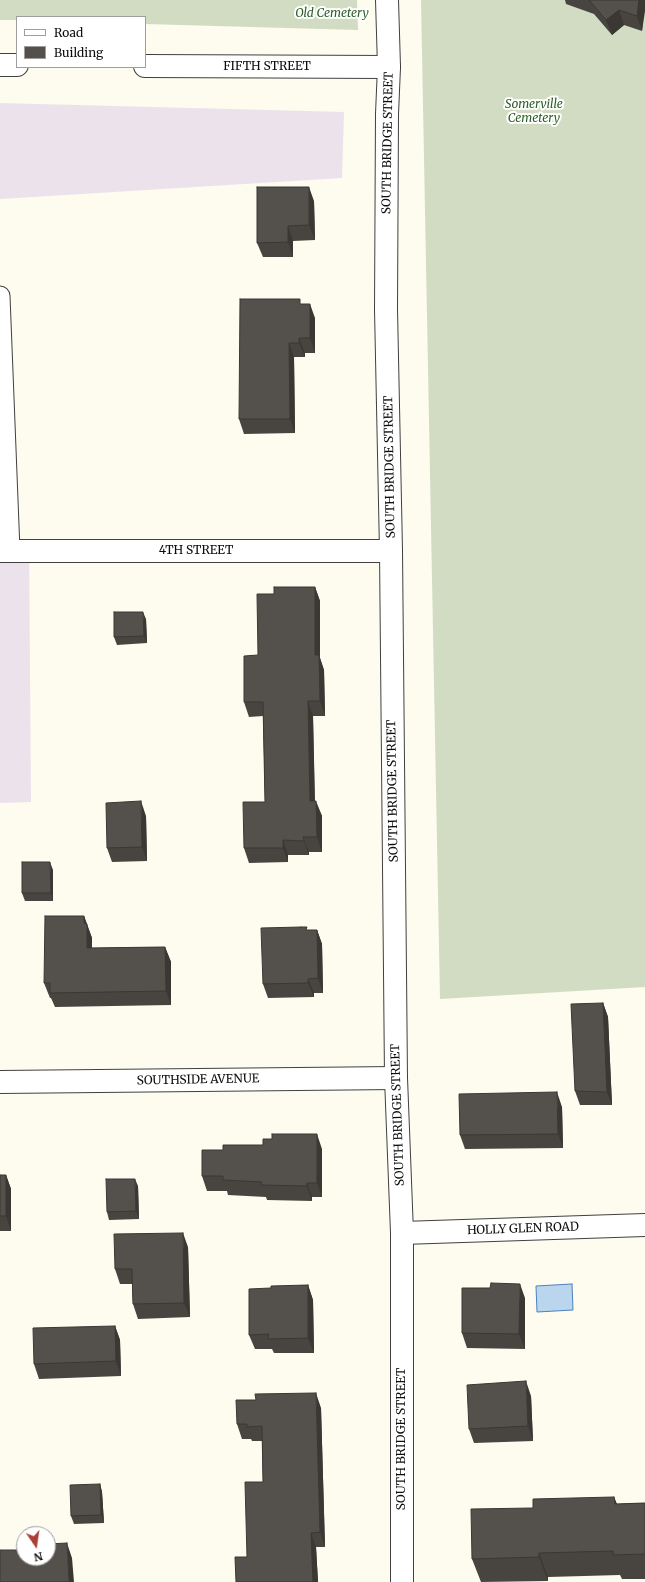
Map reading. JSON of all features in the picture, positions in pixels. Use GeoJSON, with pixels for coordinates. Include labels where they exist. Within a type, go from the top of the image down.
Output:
{"type":"FeatureCollection","features":[{"type":"Feature","properties":{"kind":"street","name":"SOUTH BRIDGE STREET"},"geometry":{"type":"LineString","coordinates":[[387,0],[389,68],[387,114],[386,309],[391,551],[396,1078],[402,1233],[402,1582]]}},
{"type":"Feature","properties":{"kind":"street"},"geometry":{"type":"LineString","coordinates":[[0,65],[16,65]]}},
{"type":"Feature","properties":{"kind":"street","name":"FIFTH STREET"},"geometry":{"type":"LineString","coordinates":[[146,66],[389,68]]}},
{"type":"Feature","properties":{"kind":"street","name":"4TH STREET"},"geometry":{"type":"LineString","coordinates":[[5,551],[391,551]]}},
{"type":"Feature","properties":{"kind":"street","name":"SOUTHSIDE AVENUE"},"geometry":{"type":"LineString","coordinates":[[0,1082],[396,1078]]}},
{"type":"Feature","properties":{"kind":"street","name":"HOLLY GLEN ROAD"},"geometry":{"type":"LineString","coordinates":[[402,1233],[645,1225]]}},
{"type":"Feature","properties":{"kind":"lane"},"geometry":{"type":"LineString","coordinates":[[0,296],[5,551]]}},
{"type":"Feature","properties":{"kind":"shaded area"},"geometry":{"type":"Polygon","coordinates":[[[0,103],[344,112],[342,178],[0,199],[0,103]]]}},
{"type":"Feature","properties":{"kind":"shaded area"},"geometry":{"type":"Polygon","coordinates":[[[29,543],[31,802],[0,803],[0,545],[29,543]]]}},
{"type":"Feature","properties":{"kind":"green space","name":"Old Cemetery"},"geometry":{"type":"Polygon","coordinates":[[[0,0],[357,0],[358,30],[146,24],[146,16],[16,16],[16,20],[0,20],[0,0]]]}},
{"type":"Feature","properties":{"kind":"green space","name":"Somerville Cemetery"},"geometry":{"type":"Polygon","coordinates":[[[421,0],[645,0],[645,987],[440,999],[421,0]]]}},
{"type":"Feature","properties":{"kind":"water"},"geometry":{"type":"Polygon","coordinates":[[[572,1284],[573,1310],[537,1312],[536,1286],[572,1284]]]}},
{"type":"Feature","properties":{"kind":"building"},"geometry":{"type":"Polygon","coordinates":[[[589,0],[639,0],[637,16],[619,10],[606,20],[589,0]]]}},
{"type":"Feature","properties":{"kind":"building"},"geometry":{"type":"Polygon","coordinates":[[[257,187],[309,187],[309,225],[288,226],[288,242],[257,243],[257,187]]]}},
{"type":"Feature","properties":{"kind":"building"},"geometry":{"type":"Polygon","coordinates":[[[240,299],[300,299],[300,304],[310,304],[310,338],[299,338],[299,343],[289,343],[290,419],[239,419],[240,299]]]}},
{"type":"Feature","properties":{"kind":"building"},"geometry":{"type":"Polygon","coordinates":[[[274,587],[315,587],[315,655],[319,655],[320,701],[308,701],[310,801],[316,801],[317,837],[303,837],[304,841],[283,840],[283,848],[244,848],[243,802],[265,802],[263,702],[244,702],[244,656],[258,655],[257,594],[274,594],[274,587]]]}},
{"type":"Feature","properties":{"kind":"building"},"geometry":{"type":"Polygon","coordinates":[[[114,612],[143,612],[144,636],[114,637],[114,612]]]}},
{"type":"Feature","properties":{"kind":"building"},"geometry":{"type":"Polygon","coordinates":[[[141,801],[142,847],[107,848],[106,803],[141,801]]]}},
{"type":"Feature","properties":{"kind":"building"},"geometry":{"type":"Polygon","coordinates":[[[22,862],[50,862],[51,893],[22,893],[22,862]]]}},
{"type":"Feature","properties":{"kind":"building"},"geometry":{"type":"Polygon","coordinates":[[[45,916],[84,916],[84,923],[87,924],[87,948],[165,947],[166,991],[50,993],[50,983],[44,983],[45,916]]]}},
{"type":"Feature","properties":{"kind":"building"},"geometry":{"type":"Polygon","coordinates":[[[307,927],[306,930],[317,930],[318,978],[308,979],[308,983],[263,984],[261,928],[307,927]]]}},
{"type":"Feature","properties":{"kind":"building"},"geometry":{"type":"Polygon","coordinates":[[[603,1003],[607,1092],[575,1091],[571,1004],[603,1003]]]}},
{"type":"Feature","properties":{"kind":"building"},"geometry":{"type":"Polygon","coordinates":[[[557,1092],[558,1134],[460,1135],[459,1094],[557,1092]]]}},
{"type":"Feature","properties":{"kind":"building"},"geometry":{"type":"Polygon","coordinates":[[[272,1134],[317,1134],[317,1183],[307,1183],[307,1186],[261,1185],[262,1182],[223,1180],[223,1176],[202,1176],[202,1150],[223,1150],[223,1145],[263,1145],[263,1139],[272,1139],[272,1134]]]}},
{"type":"Feature","properties":{"kind":"building"},"geometry":{"type":"Polygon","coordinates":[[[0,1175],[6,1175],[6,1216],[0,1216],[0,1175]]]}},
{"type":"Feature","properties":{"kind":"building"},"geometry":{"type":"Polygon","coordinates":[[[106,1179],[135,1179],[136,1211],[107,1212],[106,1179]]]}},
{"type":"Feature","properties":{"kind":"building"},"geometry":{"type":"Polygon","coordinates":[[[183,1233],[184,1303],[133,1304],[132,1269],[115,1269],[114,1234],[183,1233]]]}},
{"type":"Feature","properties":{"kind":"building"},"geometry":{"type":"Polygon","coordinates":[[[491,1283],[520,1284],[519,1334],[462,1333],[462,1288],[490,1288],[491,1283]]]}},
{"type":"Feature","properties":{"kind":"building"},"geometry":{"type":"Polygon","coordinates":[[[308,1285],[308,1338],[268,1339],[269,1334],[249,1335],[249,1289],[271,1288],[271,1286],[308,1285]]]}},
{"type":"Feature","properties":{"kind":"building"},"geometry":{"type":"Polygon","coordinates":[[[115,1326],[116,1361],[34,1364],[33,1328],[115,1326]]]}},
{"type":"Feature","properties":{"kind":"building"},"geometry":{"type":"Polygon","coordinates":[[[526,1381],[528,1426],[469,1429],[467,1385],[526,1381]]]}},
{"type":"Feature","properties":{"kind":"building"},"geometry":{"type":"Polygon","coordinates":[[[316,1393],[320,1532],[311,1533],[313,1582],[236,1582],[235,1557],[247,1557],[245,1482],[263,1482],[262,1426],[247,1427],[247,1424],[237,1424],[236,1400],[256,1400],[255,1394],[316,1393]]]}},
{"type":"Feature","properties":{"kind":"building"},"geometry":{"type":"Polygon","coordinates":[[[100,1484],[101,1515],[71,1516],[70,1485],[100,1484]]]}},
{"type":"Feature","properties":{"kind":"building"},"geometry":{"type":"Polygon","coordinates":[[[614,1497],[615,1504],[645,1503],[645,1554],[613,1555],[613,1551],[539,1553],[539,1557],[472,1559],[471,1509],[533,1508],[533,1499],[614,1497]]]}},
{"type":"Feature","properties":{"kind":"building"},"geometry":{"type":"Polygon","coordinates":[[[67,1543],[69,1582],[0,1582],[0,1550],[16,1550],[16,1566],[56,1566],[56,1544],[67,1543]]]}}]}
